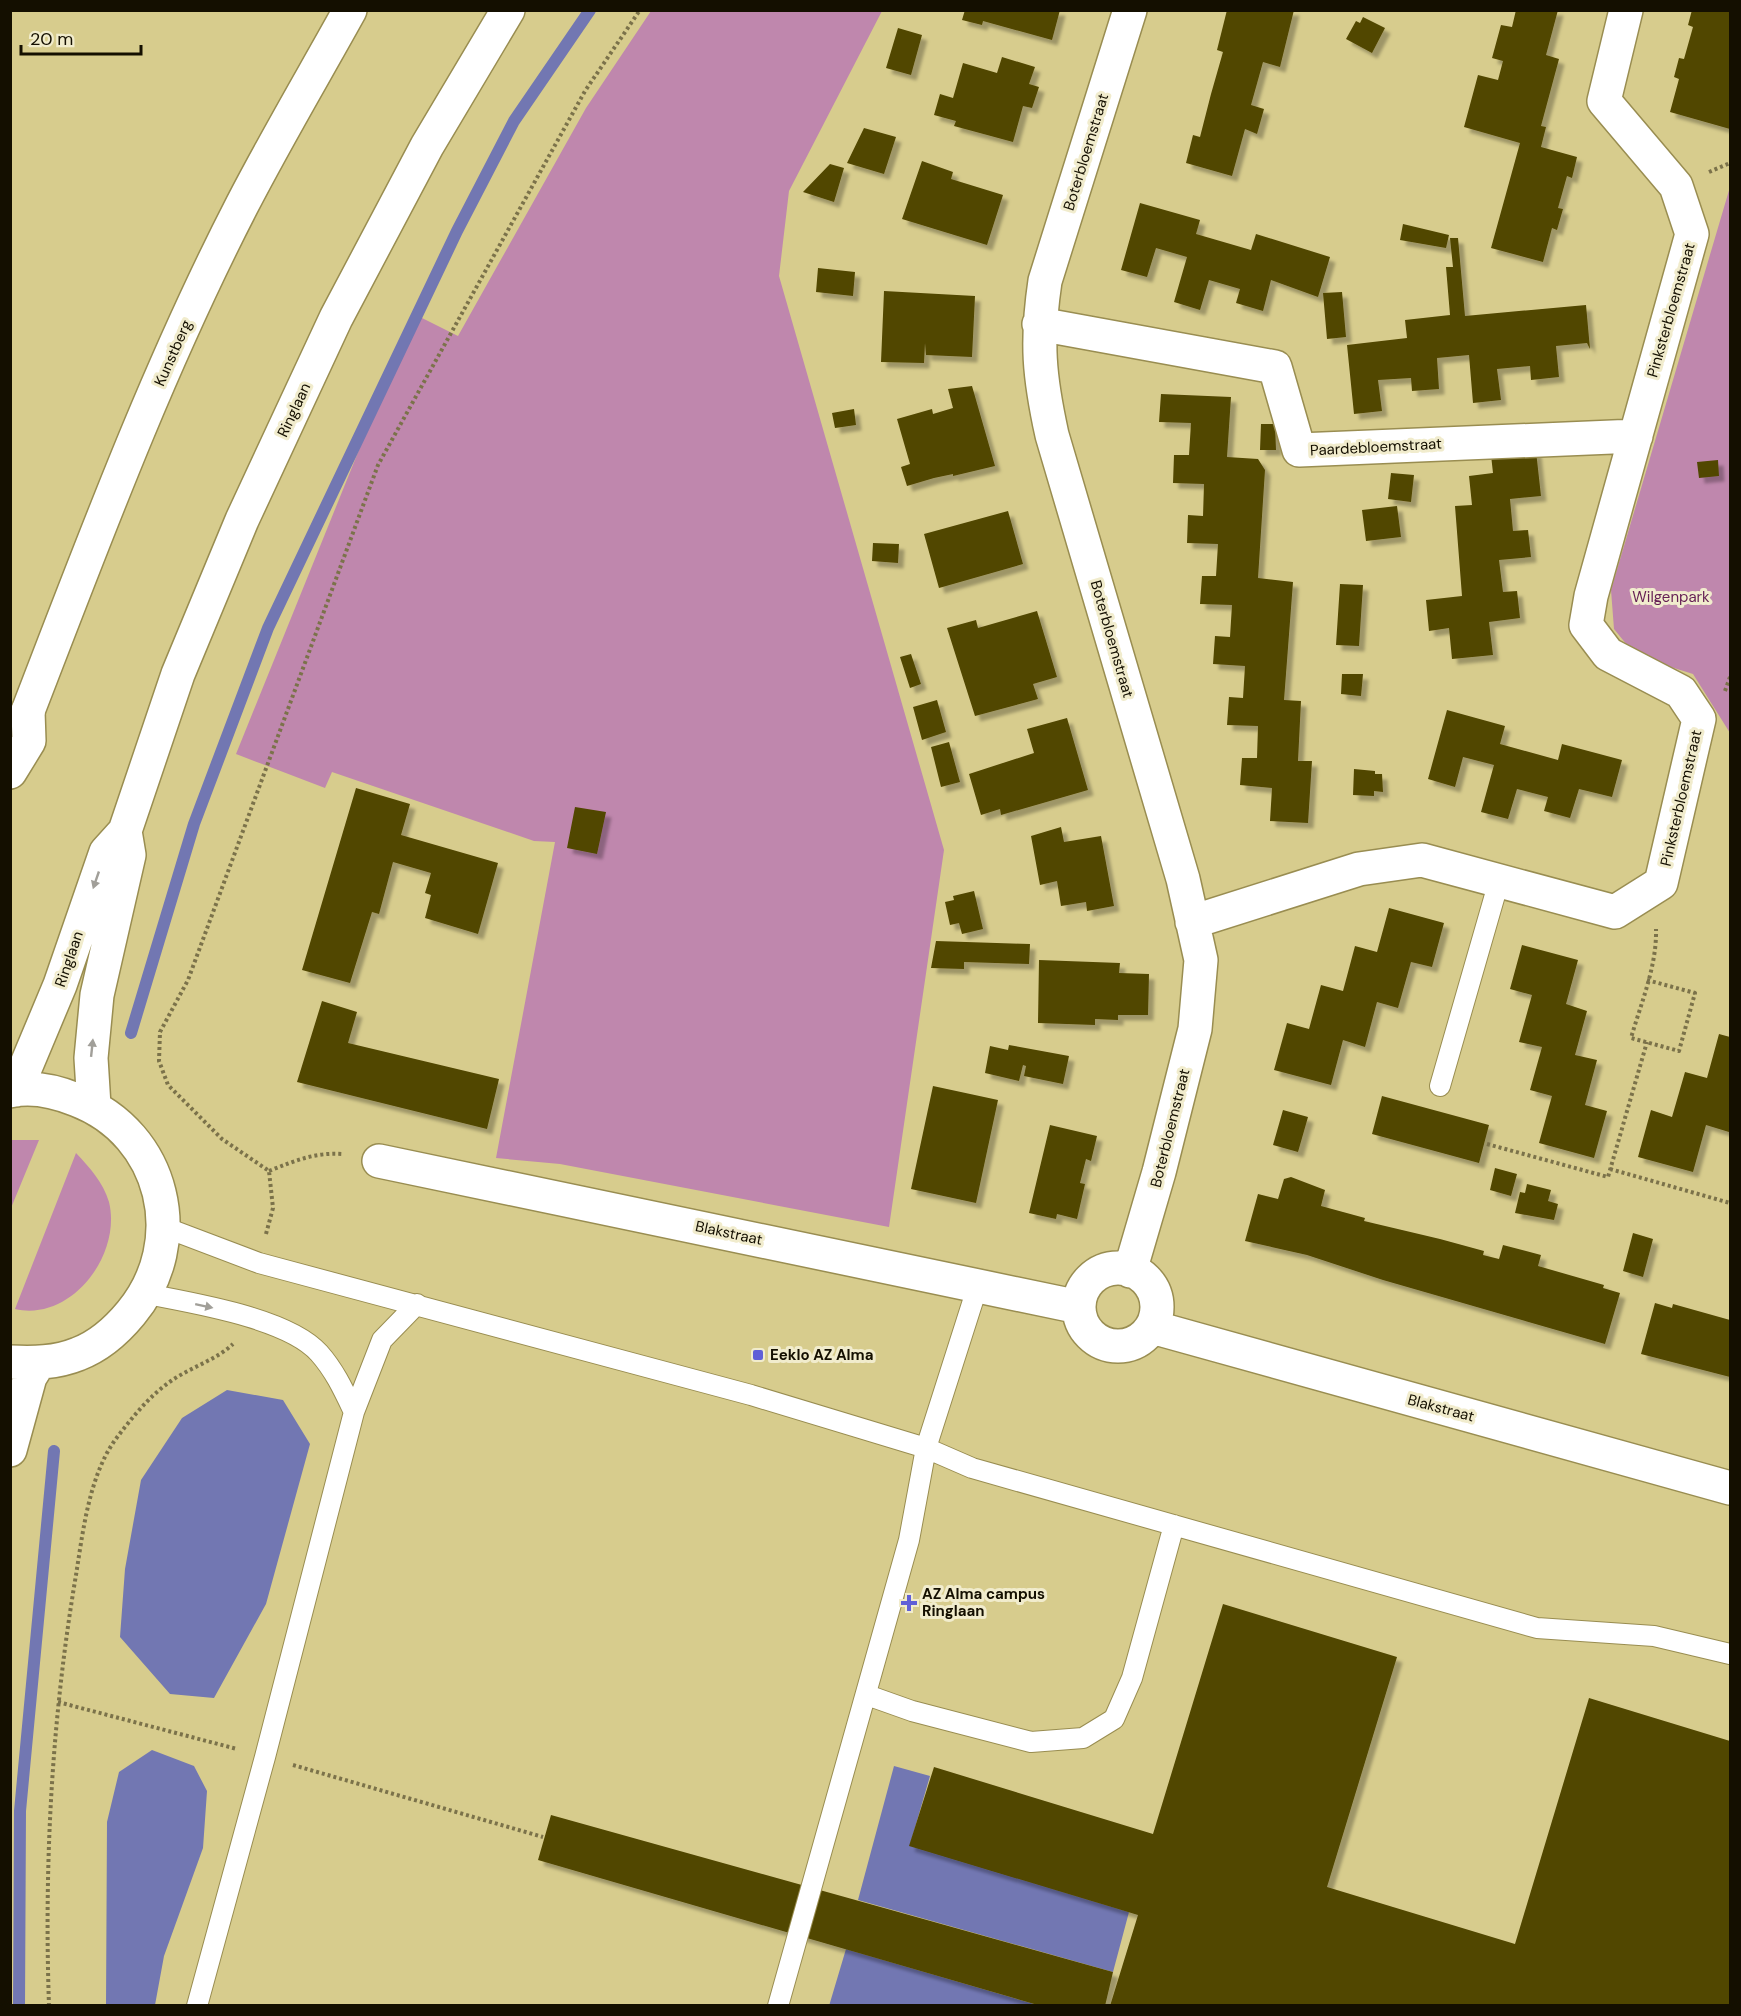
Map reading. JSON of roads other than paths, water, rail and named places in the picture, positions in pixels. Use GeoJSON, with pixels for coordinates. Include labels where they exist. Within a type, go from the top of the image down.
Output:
{"type":"FeatureCollection","features":[{"type":"Feature","properties":{"kind":"street","name":"Kunstberg"},"geometry":{"type":"LineString","coordinates":[[19,719],[177,341],[242,206],[350,10]]}},
{"type":"Feature","properties":{"kind":"street","name":"Ringlaan"},"geometry":{"type":"LineString","coordinates":[[13,1090],[60,985],[106,852],[125,831],[183,663],[242,520],[336,318],[427,146],[508,10]]}},
{"type":"Feature","properties":{"kind":"street","name":"Boterbloemstraat"},"geometry":{"type":"LineString","coordinates":[[1130,10],[1045,281],[1039,324],[1040,377],[1052,435],[1183,879],[1201,960],[1195,1029],[1159,1172],[1130,1271]]}},
{"type":"Feature","properties":{"kind":"street","name":"Pinksterbloemstraat"},"geometry":{"type":"LineString","coordinates":[[1192,922],[1359,869],[1422,860],[1615,912],[1661,883],[1699,719],[1681,692],[1608,654],[1586,625],[1591,596],[1692,234],[1676,186],[1604,101],[1626,10]]}},
{"type":"Feature","properties":{"kind":"street","name":"Paardebloemstraat"},"geometry":{"type":"LineString","coordinates":[[1039,324],[1275,367],[1299,450],[1636,436]]}},
{"type":"Feature","properties":{"kind":"street"},"geometry":{"type":"LineString","coordinates":[[10,772],[29,741],[19,719]]}},
{"type":"Feature","properties":{"kind":"street","name":"Ringlaan"},"geometry":{"type":"LineString","coordinates":[[94,1106],[91,1058],[96,1006],[129,855],[125,831]]}},
{"type":"Feature","properties":{"kind":"street"},"geometry":{"type":"LineString","coordinates":[[10,1450],[30,1377],[24,1363],[78,1354],[116,1332],[147,1294],[160,1261],[164,1227],[158,1183],[145,1156],[122,1127],[94,1106],[56,1091],[13,1090]]}},
{"type":"Feature","properties":{"kind":"street","name":"Blakstraat"},"geometry":{"type":"LineString","coordinates":[[379,1161],[1079,1307]]}},
{"type":"Feature","properties":{"kind":"street"},"geometry":{"type":"LineString","coordinates":[[1120,1268],[1130,1271],[1144,1278],[1154,1292],[1157,1312],[1152,1327],[1134,1343],[1108,1345],[1088,1332],[1081,1320],[1079,1307],[1084,1288],[1095,1276],[1107,1270],[1120,1268]]}},
{"type":"Feature","properties":{"kind":"street","name":"Blakstraat"},"geometry":{"type":"LineString","coordinates":[[1152,1327],[1731,1488]]}},
{"type":"Feature","properties":{"kind":"lane"},"geometry":{"type":"LineString","coordinates":[[1440,1086],[1499,881]]}},
{"type":"Feature","properties":{"kind":"lane"},"geometry":{"type":"LineString","coordinates":[[164,1227],[259,1263],[751,1395],[926,1448],[972,1468],[1537,1628],[1654,1636],[1731,1654]]}},
{"type":"Feature","properties":{"kind":"lane"},"geometry":{"type":"LineString","coordinates":[[778,2006],[909,1540],[926,1448],[978,1285]]}},
{"type":"Feature","properties":{"kind":"lane"},"geometry":{"type":"LineString","coordinates":[[147,1294],[244,1317],[295,1334],[318,1352],[337,1378],[354,1412]]}},
{"type":"Feature","properties":{"kind":"lane"},"geometry":{"type":"LineString","coordinates":[[196,2006],[265,1757],[354,1412],[382,1340],[417,1304]]}},
{"type":"Feature","properties":{"kind":"lane"},"geometry":{"type":"LineString","coordinates":[[867,1695],[921,1713],[1031,1742],[1083,1738],[1114,1719],[1132,1678],[1174,1525]]}},
{"type":"Feature","properties":{"kind":"water"},"geometry":{"type":"Polygon","coordinates":[[[227,1390],[283,1400],[310,1444],[266,1604],[214,1698],[170,1694],[120,1637],[125,1569],[141,1480],[182,1418],[227,1390]]]}},
{"type":"Feature","properties":{"kind":"water"},"geometry":{"type":"Polygon","coordinates":[[[152,1750],[194,1766],[207,1791],[203,1848],[164,1956],[155,2005],[106,2005],[107,1822],[119,1772],[152,1750]]]}},
{"type":"Feature","properties":{"kind":"water"},"geometry":{"type":"Polygon","coordinates":[[[894,1766],[930,1776],[910,1845],[1129,1912],[1113,1972],[858,1900],[894,1766]]]}},
{"type":"Feature","properties":{"kind":"water"},"geometry":{"type":"Polygon","coordinates":[[[846,1949],[1041,2006],[829,2006],[846,1949]]]}},
{"type":"Feature","properties":{"kind":"waterway"},"geometry":{"type":"LineString","coordinates":[[131,1033],[194,824],[268,628],[457,231],[514,121],[590,10]]}},
{"type":"Feature","properties":{"kind":"waterway"},"geometry":{"type":"LineString","coordinates":[[19,2006],[20,1811],[54,1451]]}},
{"type":"Feature","properties":{"kind":"place","name":"Eeklo AZ Alma"},"geometry":{"type":"Point","coordinates":[758,1355]}},
{"type":"Feature","properties":{"kind":"place","name":"AZ Alma campus Ringlaan"},"geometry":{"type":"Point","coordinates":[909,1603]}},
{"type":"Feature","properties":{"kind":"park label","name":"Wilgenpark"},"geometry":{"type":"Point","coordinates":[1671,597]}}]}
